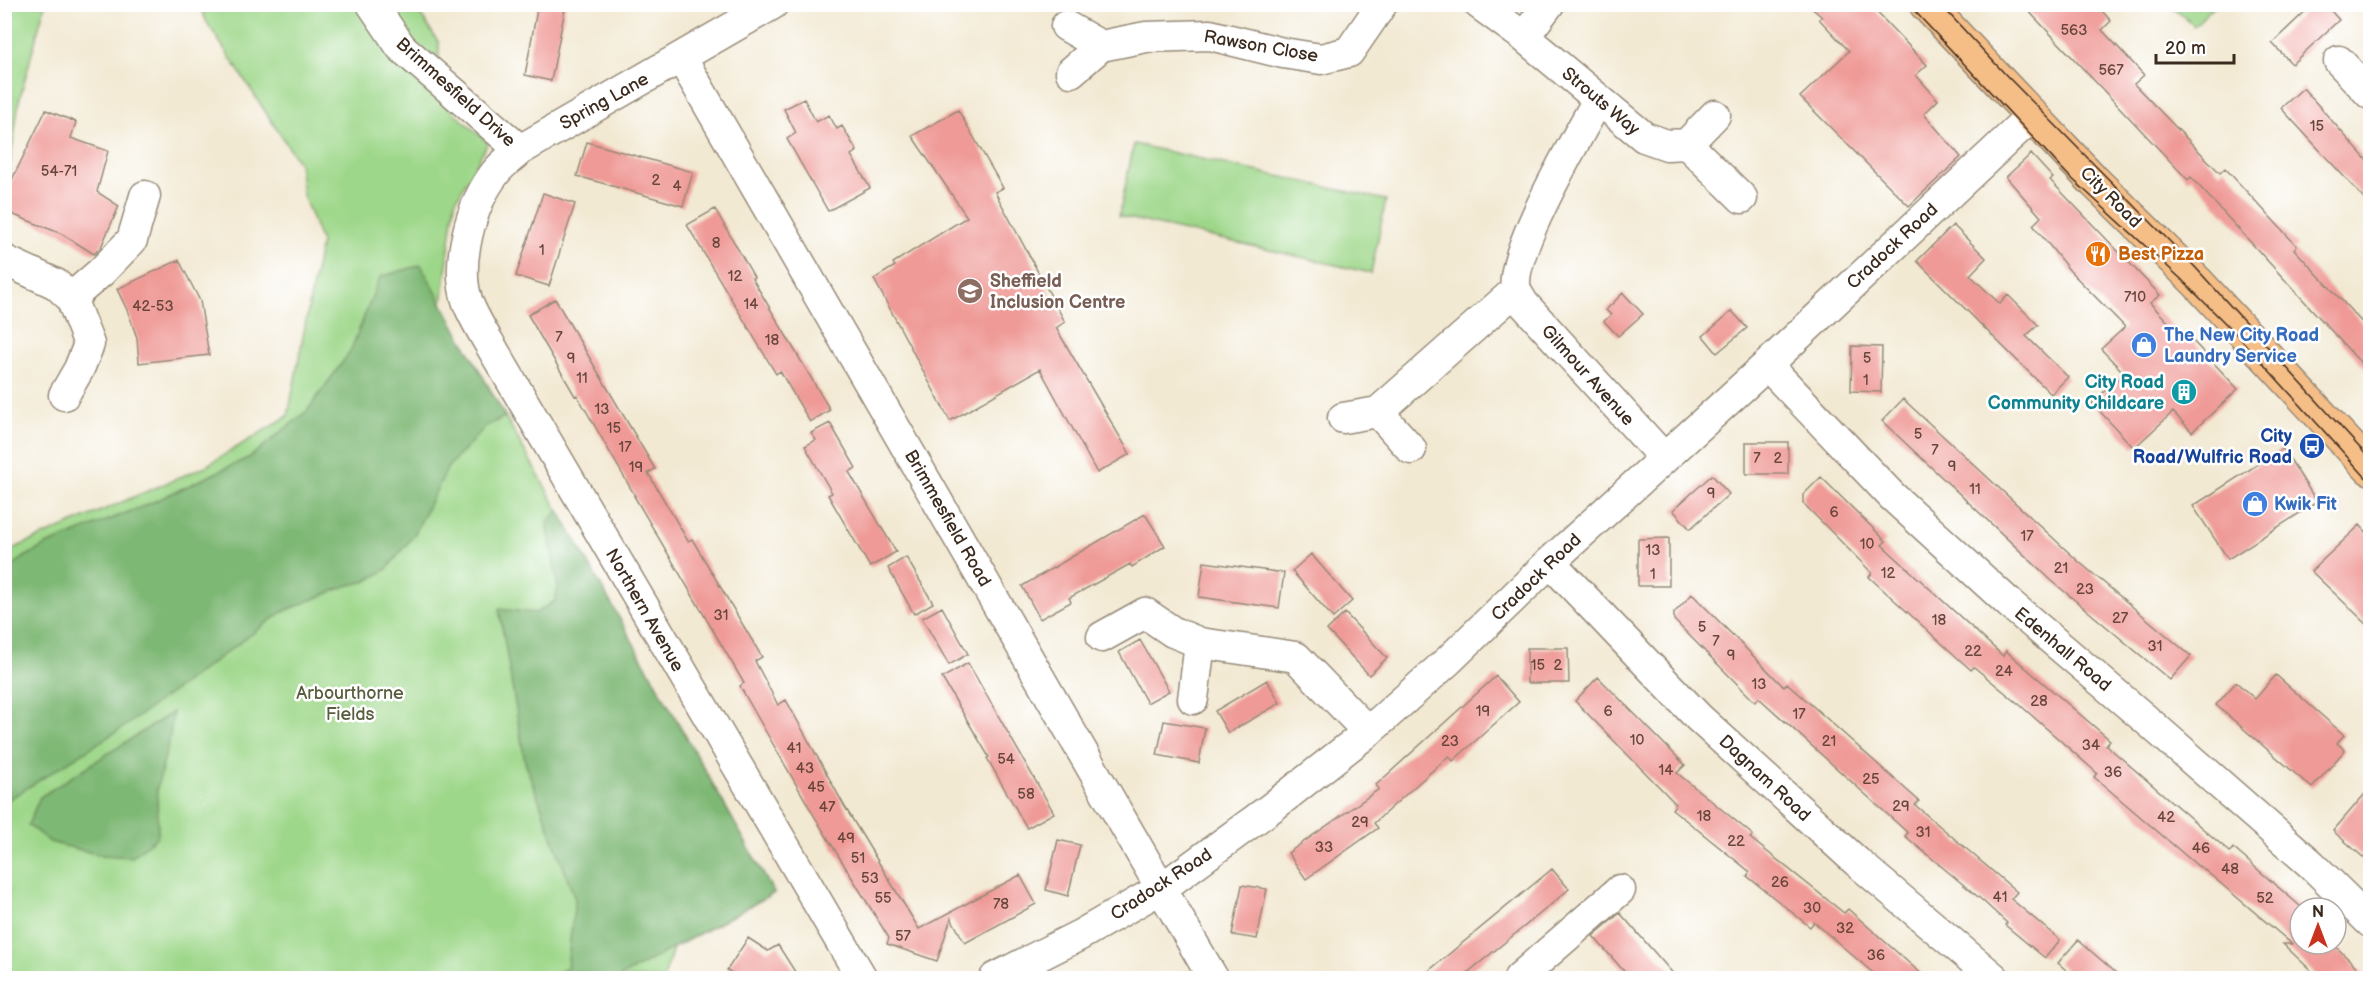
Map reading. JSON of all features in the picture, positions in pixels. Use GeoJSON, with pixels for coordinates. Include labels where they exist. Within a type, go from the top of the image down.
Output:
{"type":"FeatureCollection","features":[{"type":"Feature","properties":{"kind":"main road","name":"City Road"},"geometry":{"type":"LineString","coordinates":[[1926,4],[2095,182],[2197,282],[2370,468]]}},
{"type":"Feature","properties":{"kind":"street","name":"Brimmesfield Drive"},"geometry":{"type":"LineString","coordinates":[[372,4],[401,47],[520,150]]}},
{"type":"Feature","properties":{"kind":"street","name":"Spring Lane"},"geometry":{"type":"LineString","coordinates":[[468,231],[477,204],[496,172],[520,150],[773,4]]}},
{"type":"Feature","properties":{"kind":"street","name":"Rawson Close"},"geometry":{"type":"LineString","coordinates":[[1071,72],[1101,46],[1146,36],[1210,35],[1283,53],[1351,65],[1382,4]]}},
{"type":"Feature","properties":{"kind":"street","name":"Strouts Way"},"geometry":{"type":"LineString","coordinates":[[1479,4],[1524,37],[1644,137],[1667,145],[1687,144]]}},
{"type":"Feature","properties":{"kind":"street"},"geometry":{"type":"LineString","coordinates":[[1524,37],[1549,4]]}},
{"type":"Feature","properties":{"kind":"street"},"geometry":{"type":"LineString","coordinates":[[1066,26],[1101,46]]}},
{"type":"Feature","properties":{"kind":"street","name":"Brimmesfield Road"},"geometry":{"type":"LineString","coordinates":[[682,58],[1213,978]]}},
{"type":"Feature","properties":{"kind":"street"},"geometry":{"type":"LineString","coordinates":[[2339,61],[2370,94]]}},
{"type":"Feature","properties":{"kind":"street"},"geometry":{"type":"LineString","coordinates":[[1343,418],[1378,412],[1516,290],[1518,265],[1551,183],[1598,100]]}},
{"type":"Feature","properties":{"kind":"street"},"geometry":{"type":"LineString","coordinates":[[1715,115],[1687,144],[1742,198]]}},
{"type":"Feature","properties":{"kind":"street","name":"Cradock Road"},"geometry":{"type":"LineString","coordinates":[[995,978],[1080,935],[1162,888],[1271,808],[1368,732],[1449,660],[1550,562],[1767,365],[2032,116]]}},
{"type":"Feature","properties":{"kind":"street"},"geometry":{"type":"LineString","coordinates":[[71,298],[101,272],[132,240],[145,196]]}},
{"type":"Feature","properties":{"kind":"street","name":"Northern Avenue"},"geometry":{"type":"LineString","coordinates":[[468,231],[463,280],[468,303],[656,631],[862,978]]}},
{"type":"Feature","properties":{"kind":"street"},"geometry":{"type":"LineString","coordinates":[[4,260],[56,284],[71,298],[90,344],[64,394]]}},
{"type":"Feature","properties":{"kind":"street","name":"Gilmour Avenue"},"geometry":{"type":"LineString","coordinates":[[1516,290],[1522,303],[1664,458]]}},
{"type":"Feature","properties":{"kind":"street","name":"Edenhall Road"},"geometry":{"type":"LineString","coordinates":[[1767,365],[1892,496],[2010,604],[2311,864],[2370,922]]}},
{"type":"Feature","properties":{"kind":"street"},"geometry":{"type":"LineString","coordinates":[[1378,412],[1412,449]]}},
{"type":"Feature","properties":{"kind":"street","name":"Dagnam Road"},"geometry":{"type":"LineString","coordinates":[[1550,562],[1698,717],[1857,862],[1994,978]]}},
{"type":"Feature","properties":{"kind":"street"},"geometry":{"type":"LineString","coordinates":[[1102,637],[1145,613],[1173,632],[1200,643],[1296,657],[1368,732]]}},
{"type":"Feature","properties":{"kind":"street"},"geometry":{"type":"LineString","coordinates":[[1193,699],[1200,643]]}},
{"type":"Feature","properties":{"kind":"street"},"geometry":{"type":"LineString","coordinates":[[1519,978],[1620,890]]}},
{"type":"Feature","properties":{"kind":"green space"},"geometry":{"type":"Polygon","coordinates":[[[5,4],[45,5],[19,101],[9,171],[5,182],[5,4]]]}},
{"type":"Feature","properties":{"kind":"green space","name":"Arbourthorne Fields"},"geometry":{"type":"Polygon","coordinates":[[[200,5],[414,5],[439,43],[438,98],[488,143],[455,202],[442,304],[774,893],[673,948],[664,978],[5,978],[4,555],[10,550],[206,466],[288,416],[321,242],[303,195],[299,163],[206,21],[200,5]]]}},
{"type":"Feature","properties":{"kind":"green space"},"geometry":{"type":"Polygon","coordinates":[[[2171,5],[2215,5],[2194,26],[2171,5]]]}},
{"type":"Feature","properties":{"kind":"green space"},"geometry":{"type":"Polygon","coordinates":[[[1134,144],[1386,200],[1371,273],[1119,216],[1134,144]]]}},
{"type":"Feature","properties":{"kind":"green space"},"geometry":{"type":"Polygon","coordinates":[[[421,265],[505,417],[486,426],[448,467],[414,535],[387,569],[367,581],[346,586],[282,612],[124,727],[5,802],[5,572],[46,545],[151,503],[250,457],[307,411],[350,352],[380,277],[421,265]]]}},
{"type":"Feature","properties":{"kind":"green space"},"geometry":{"type":"Polygon","coordinates":[[[559,511],[774,893],[618,978],[547,978],[567,968],[575,899],[525,762],[499,609],[536,613],[555,601],[558,588],[547,522],[559,511]]]}},
{"type":"Feature","properties":{"kind":"green space"},"geometry":{"type":"Polygon","coordinates":[[[173,712],[169,741],[157,788],[158,836],[132,857],[100,855],[50,842],[28,825],[40,797],[173,712]]]}},
{"type":"Feature","properties":{"kind":"building"},"geometry":{"type":"Polygon","coordinates":[[[538,4],[566,4],[551,81],[525,75],[538,4]]]}},
{"type":"Feature","properties":{"kind":"building"},"geometry":{"type":"Polygon","coordinates":[[[1807,4],[1869,4],[1927,65],[1916,75],[1938,100],[1924,114],[1961,157],[1909,206],[1800,97],[1849,51],[1819,19],[1822,17],[1807,4]]]}},
{"type":"Feature","properties":{"kind":"building"},"geometry":{"type":"Polygon","coordinates":[[[2022,4],[2096,4],[2111,21],[2102,30],[2144,75],[2134,84],[2220,173],[2225,168],[2297,246],[2294,249],[2370,331],[2370,373],[2191,177],[2188,180],[2022,4]]]}},
{"type":"Feature","properties":{"kind":"building"},"geometry":{"type":"Polygon","coordinates":[[[2313,4],[2325,4],[2339,20],[2292,64],[2272,43],[2313,4]]]}},
{"type":"Feature","properties":{"kind":"building"},"geometry":{"type":"Polygon","coordinates":[[[2303,88],[2370,164],[2370,205],[2281,108],[2303,88]]]}},
{"type":"Feature","properties":{"kind":"building"},"geometry":{"type":"Polygon","coordinates":[[[804,99],[816,122],[829,115],[837,129],[842,126],[857,151],[851,155],[870,188],[828,211],[787,139],[796,133],[784,109],[804,99]]]}},
{"type":"Feature","properties":{"kind":"building"},"geometry":{"type":"Polygon","coordinates":[[[46,110],[76,122],[71,138],[108,151],[97,192],[119,206],[101,247],[94,254],[62,234],[4,211],[4,196],[46,110]]]}},
{"type":"Feature","properties":{"kind":"building"},"geometry":{"type":"Polygon","coordinates":[[[958,110],[1003,188],[995,192],[1065,322],[1056,328],[1130,454],[1097,473],[1040,369],[950,421],[874,279],[895,266],[893,263],[967,217],[912,136],[958,110]]]}},
{"type":"Feature","properties":{"kind":"building"},"geometry":{"type":"Polygon","coordinates":[[[587,142],[693,172],[683,206],[577,176],[587,142]]]}},
{"type":"Feature","properties":{"kind":"building"},"geometry":{"type":"Polygon","coordinates":[[[2031,154],[2053,178],[2050,180],[2160,295],[2150,303],[2187,342],[2190,338],[2238,389],[2192,432],[2173,412],[2134,448],[2092,403],[2124,373],[2101,349],[2125,327],[2070,271],[2033,225],[2041,217],[2006,177],[2031,154]]]}},
{"type":"Feature","properties":{"kind":"building"},"geometry":{"type":"Polygon","coordinates":[[[543,193],[575,204],[549,286],[516,276],[543,193]]]}},
{"type":"Feature","properties":{"kind":"building"},"geometry":{"type":"Polygon","coordinates":[[[715,209],[754,277],[752,278],[830,410],[810,422],[780,371],[776,374],[687,225],[715,209]]]}},
{"type":"Feature","properties":{"kind":"building"},"geometry":{"type":"Polygon","coordinates":[[[1953,225],[1986,258],[1970,275],[2000,304],[2008,295],[2038,325],[2026,336],[2068,377],[2051,394],[1917,261],[1953,225]]]}},
{"type":"Feature","properties":{"kind":"building"},"geometry":{"type":"Polygon","coordinates":[[[179,260],[200,301],[209,355],[139,363],[137,338],[117,289],[179,260]]]}},
{"type":"Feature","properties":{"kind":"building"},"geometry":{"type":"Polygon","coordinates":[[[1623,293],[1643,314],[1618,336],[1604,321],[1611,315],[1606,310],[1623,293]]]}},
{"type":"Feature","properties":{"kind":"building"},"geometry":{"type":"Polygon","coordinates":[[[555,299],[655,469],[648,473],[688,541],[692,539],[762,657],[755,661],[778,705],[786,700],[845,807],[919,929],[1020,875],[1036,904],[965,943],[951,918],[937,961],[887,944],[889,938],[819,824],[740,686],[744,683],[528,315],[555,299]]]}},
{"type":"Feature","properties":{"kind":"building"},"geometry":{"type":"Polygon","coordinates":[[[1732,311],[1747,328],[1717,353],[1703,336],[1732,311]]]}},
{"type":"Feature","properties":{"kind":"building"},"geometry":{"type":"Polygon","coordinates":[[[1852,346],[1882,347],[1881,392],[1851,391],[1852,346]]]}},
{"type":"Feature","properties":{"kind":"building"},"geometry":{"type":"Polygon","coordinates":[[[1903,399],[2078,561],[2191,656],[2170,680],[2052,581],[1882,421],[1903,399]]]}},
{"type":"Feature","properties":{"kind":"building"},"geometry":{"type":"Polygon","coordinates":[[[830,423],[856,468],[849,472],[896,552],[870,567],[828,495],[832,493],[805,446],[816,440],[811,433],[830,423]]]}},
{"type":"Feature","properties":{"kind":"building"},"geometry":{"type":"Polygon","coordinates":[[[1746,442],[1788,442],[1788,474],[1746,474],[1746,442]]]}},
{"type":"Feature","properties":{"kind":"building","name":"Kwik Fit"},"geometry":{"type":"Polygon","coordinates":[[[2283,448],[2317,502],[2228,559],[2193,506],[2283,448]]]}},
{"type":"Feature","properties":{"kind":"building"},"geometry":{"type":"Polygon","coordinates":[[[1712,475],[1729,494],[1690,529],[1673,510],[1712,475]]]}},
{"type":"Feature","properties":{"kind":"building"},"geometry":{"type":"Polygon","coordinates":[[[1821,477],[1886,541],[1882,545],[2003,656],[2006,651],[2110,740],[2106,745],[2230,852],[2233,848],[2288,896],[2288,941],[2094,777],[2097,773],[1974,667],[1971,670],[1869,577],[1872,573],[1803,503],[1803,495],[1821,477]]]}},
{"type":"Feature","properties":{"kind":"building"},"geometry":{"type":"Polygon","coordinates":[[[1145,514],[1165,546],[1132,567],[1130,564],[1069,598],[1071,602],[1040,619],[1022,586],[1145,514]]]}},
{"type":"Feature","properties":{"kind":"building"},"geometry":{"type":"Polygon","coordinates":[[[2360,525],[2370,536],[2370,627],[2311,571],[2360,525]]]}},
{"type":"Feature","properties":{"kind":"building"},"geometry":{"type":"Polygon","coordinates":[[[1669,538],[1669,586],[1638,586],[1638,539],[1669,538]]]}},
{"type":"Feature","properties":{"kind":"building"},"geometry":{"type":"Polygon","coordinates":[[[1311,554],[1352,601],[1333,618],[1292,571],[1311,554]]]}},
{"type":"Feature","properties":{"kind":"building"},"geometry":{"type":"Polygon","coordinates":[[[906,557],[933,603],[914,614],[888,568],[906,557]]]}},
{"type":"Feature","properties":{"kind":"building"},"geometry":{"type":"Polygon","coordinates":[[[1204,562],[1284,573],[1279,608],[1199,597],[1204,562]]]}},
{"type":"Feature","properties":{"kind":"building"},"geometry":{"type":"Polygon","coordinates":[[[1692,594],[1784,687],[1787,683],[1919,801],[1915,805],[2017,892],[2011,899],[2060,940],[2045,958],[2005,925],[2007,923],[1983,901],[1905,836],[1908,833],[1759,698],[1755,702],[1674,620],[1674,613],[1692,594]]]}},
{"type":"Feature","properties":{"kind":"building"},"geometry":{"type":"Polygon","coordinates":[[[942,607],[968,654],[949,665],[922,618],[942,607]]]}},
{"type":"Feature","properties":{"kind":"building"},"geometry":{"type":"Polygon","coordinates":[[[1345,613],[1387,658],[1369,675],[1327,630],[1345,613]]]}},
{"type":"Feature","properties":{"kind":"building"},"geometry":{"type":"Polygon","coordinates":[[[1140,640],[1169,691],[1147,703],[1119,652],[1140,640]]]}},
{"type":"Feature","properties":{"kind":"building"},"geometry":{"type":"Polygon","coordinates":[[[1527,648],[1568,648],[1569,683],[1527,683],[1527,648]]]}},
{"type":"Feature","properties":{"kind":"building"},"geometry":{"type":"Polygon","coordinates":[[[968,663],[1054,813],[1027,828],[987,758],[989,757],[942,678],[968,663]]]}},
{"type":"Feature","properties":{"kind":"building"},"geometry":{"type":"Polygon","coordinates":[[[2276,675],[2344,735],[2337,743],[2345,750],[2312,788],[2216,705],[2236,682],[2255,699],[2276,675]]]}},
{"type":"Feature","properties":{"kind":"building"},"geometry":{"type":"Polygon","coordinates":[[[1496,676],[1519,702],[1453,761],[1449,756],[1413,788],[1374,823],[1378,828],[1306,879],[1288,853],[1379,789],[1376,785],[1496,676]]]}},
{"type":"Feature","properties":{"kind":"building"},"geometry":{"type":"Polygon","coordinates":[[[1598,677],[1685,765],[1677,773],[1753,835],[1750,838],[1844,913],[1848,909],[1926,978],[1879,978],[1814,922],[1810,927],[1747,876],[1750,872],[1672,809],[1676,804],[1575,701],[1598,677]]]}},
{"type":"Feature","properties":{"kind":"building"},"geometry":{"type":"Polygon","coordinates":[[[1267,680],[1280,703],[1228,733],[1215,711],[1267,680]]]}},
{"type":"Feature","properties":{"kind":"building"},"geometry":{"type":"Polygon","coordinates":[[[1164,721],[1205,728],[1199,763],[1157,755],[1164,721]]]}},
{"type":"Feature","properties":{"kind":"building"},"geometry":{"type":"Polygon","coordinates":[[[2370,788],[2370,863],[2333,831],[2370,788]]]}},
{"type":"Feature","properties":{"kind":"building"},"geometry":{"type":"Polygon","coordinates":[[[1058,840],[1080,845],[1068,896],[1046,890],[1058,840]]]}},
{"type":"Feature","properties":{"kind":"building"},"geometry":{"type":"Polygon","coordinates":[[[1552,869],[1569,889],[1547,908],[1461,978],[1420,978],[1552,869]]]}},
{"type":"Feature","properties":{"kind":"building"},"geometry":{"type":"Polygon","coordinates":[[[1242,885],[1267,889],[1257,939],[1232,935],[1242,885]]]}},
{"type":"Feature","properties":{"kind":"building"},"geometry":{"type":"Polygon","coordinates":[[[1620,913],[1677,978],[1630,978],[1593,936],[1620,913]]]}},
{"type":"Feature","properties":{"kind":"building"},"geometry":{"type":"Polygon","coordinates":[[[748,938],[768,951],[778,945],[799,978],[740,978],[727,970],[748,938]]]}},
{"type":"Feature","properties":{"kind":"building"},"geometry":{"type":"Polygon","coordinates":[[[2078,940],[2122,978],[2075,978],[2058,963],[2078,940]]]}},
{"type":"Feature","properties":{"kind":"building"},"geometry":{"type":"Polygon","coordinates":[[[2296,956],[2345,956],[2368,978],[2319,978],[2296,956]]]}},
{"type":"Feature","properties":{"kind":"tram line"},"geometry":{"type":"LineString","coordinates":[[1908,4],[2068,175],[2180,278],[2237,335],[2370,482]]}},
{"type":"Feature","properties":{"kind":"tram line"},"geometry":{"type":"LineString","coordinates":[[1940,4],[2006,75],[2195,267],[2370,459]]}},
{"type":"Feature","properties":{"kind":"place","name":"Best Pizza"},"geometry":{"type":"Point","coordinates":[2098,254]}},
{"type":"Feature","properties":{"kind":"place","name":"Sheffield Inclusion Centre"},"geometry":{"type":"Point","coordinates":[970,291]}},
{"type":"Feature","properties":{"kind":"place","name":"The New City Road Laundry Service"},"geometry":{"type":"Point","coordinates":[2144,345]}},
{"type":"Feature","properties":{"kind":"place","name":"City Road Community Childcare"},"geometry":{"type":"Point","coordinates":[2184,392]}},
{"type":"Feature","properties":{"kind":"place","name":"City Road/Wulfric Road"},"geometry":{"type":"Point","coordinates":[2312,446]}},
{"type":"Feature","properties":{"kind":"place","name":"Kwik Fit"},"geometry":{"type":"Point","coordinates":[2255,504]}}]}
